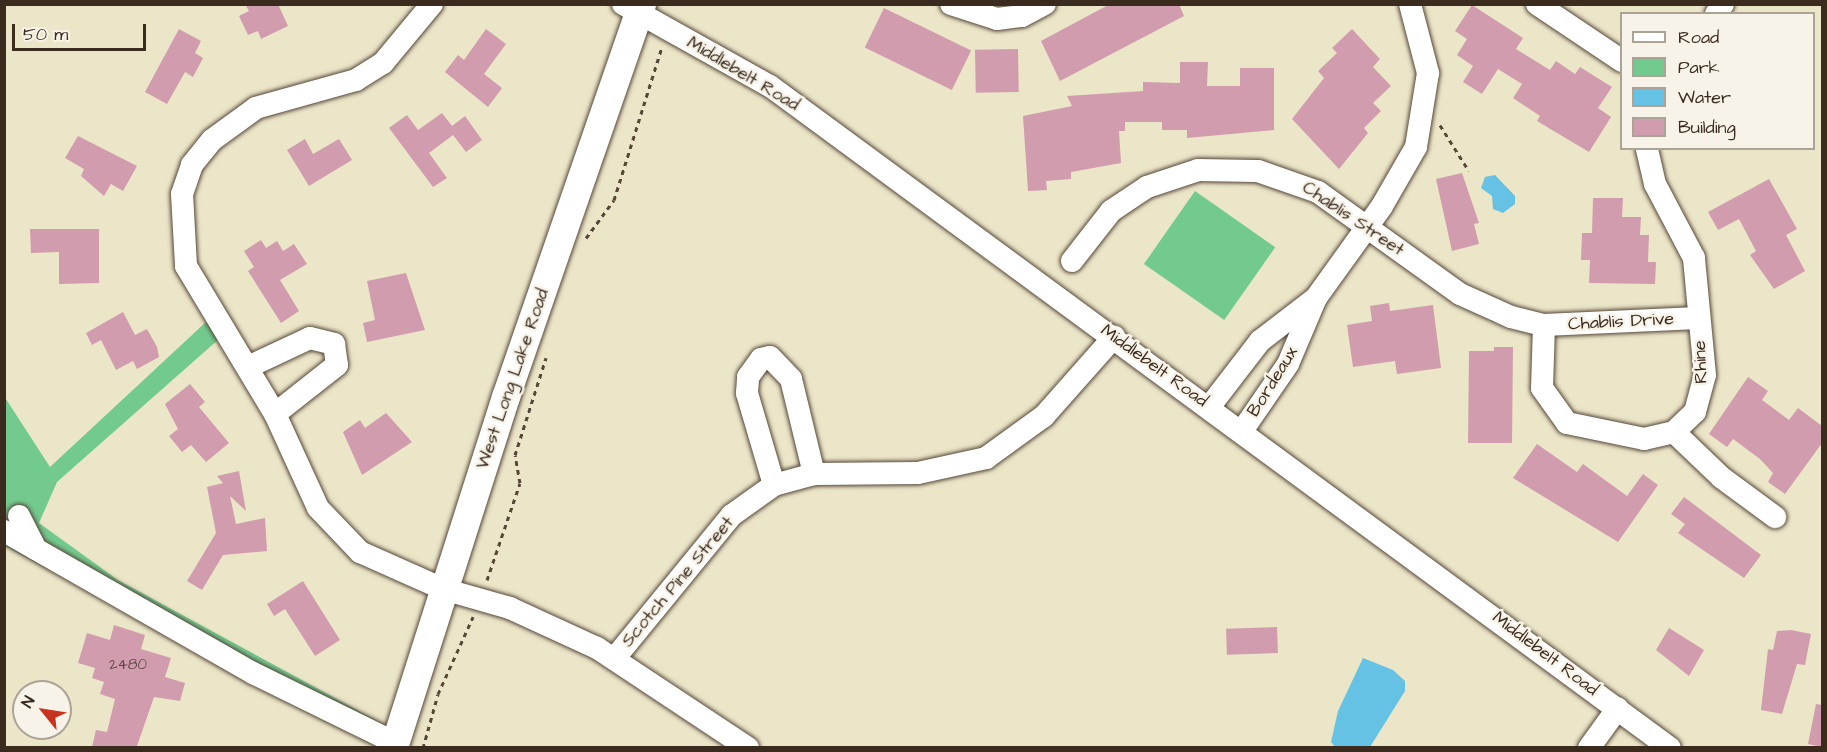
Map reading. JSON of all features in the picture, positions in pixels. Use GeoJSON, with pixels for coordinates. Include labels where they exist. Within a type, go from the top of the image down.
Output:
{"type":"FeatureCollection","features":[{"type":"Feature","properties":{"kind":"main road","name":"West Long Lake Road"},"geometry":{"type":"LineString","coordinates":[[395,745],[442,589],[634,7]]}},
{"type":"Feature","properties":{"kind":"street"},"geometry":{"type":"LineString","coordinates":[[432,4],[383,63],[356,80],[256,108],[225,128],[192,165],[180,221],[186,266],[274,414],[318,508],[339,534],[376,562],[442,589],[510,608],[614,659],[748,747]]}},
{"type":"Feature","properties":{"kind":"street"},"geometry":{"type":"LineString","coordinates":[[951,4],[997,20],[1022,16],[1045,4]]}},
{"type":"Feature","properties":{"kind":"street","name":"Bordeaux"},"geometry":{"type":"LineString","coordinates":[[1242,431],[1288,364],[1316,298],[1368,227],[1408,165],[1424,119],[1428,73],[1410,4]]}},
{"type":"Feature","properties":{"kind":"street"},"geometry":{"type":"LineString","coordinates":[[1537,4],[1620,60]]}},
{"type":"Feature","properties":{"kind":"street","name":"Middlebelt Road"},"geometry":{"type":"LineString","coordinates":[[634,7],[670,30],[770,86],[1210,406],[1670,747]]}},
{"type":"Feature","properties":{"kind":"street","name":"Rhine"},"geometry":{"type":"LineString","coordinates":[[1648,150],[1656,184],[1694,258],[1704,387],[1695,412],[1674,432]]}},
{"type":"Feature","properties":{"kind":"street","name":"Chablis Street"},"geometry":{"type":"LineString","coordinates":[[1071,261],[1120,204],[1168,178],[1198,170],[1258,171],[1294,180],[1368,227],[1460,294],[1544,325]]}},
{"type":"Feature","properties":{"kind":"street","name":"Bordeaux"},"geometry":{"type":"LineString","coordinates":[[1210,406],[1260,341],[1316,298]]}},
{"type":"Feature","properties":{"kind":"street","name":"Chablis Drive"},"geometry":{"type":"LineString","coordinates":[[1544,325],[1698,318]]}},
{"type":"Feature","properties":{"kind":"street"},"geometry":{"type":"LineString","coordinates":[[1544,325],[1542,388],[1567,423],[1633,438],[1674,432],[1774,517]]}},
{"type":"Feature","properties":{"kind":"street","name":"Scotch Pine Street"},"geometry":{"type":"LineString","coordinates":[[614,659],[732,515],[774,485],[814,474],[918,473],[986,458],[1044,416],[1114,337]]}},
{"type":"Feature","properties":{"kind":"street"},"geometry":{"type":"LineString","coordinates":[[248,367],[310,338],[334,344],[337,365],[274,414]]}},
{"type":"Feature","properties":{"kind":"street"},"geometry":{"type":"LineString","coordinates":[[774,485],[747,393],[748,377],[761,359],[770,357],[791,379],[814,474]]}},
{"type":"Feature","properties":{"kind":"street"},"geometry":{"type":"LineString","coordinates":[[12,523],[41,555],[255,675],[395,745]]}},
{"type":"Feature","properties":{"kind":"street"},"geometry":{"type":"LineString","coordinates":[[1589,747],[1618,708]]}},
{"type":"Feature","properties":{"kind":"path"},"geometry":{"type":"LineString","coordinates":[[583,242],[614,200],[637,136],[646,87],[670,30]]}},
{"type":"Feature","properties":{"kind":"path"},"geometry":{"type":"LineString","coordinates":[[1434,122],[1460,150],[1469,171]]}},
{"type":"Feature","properties":{"kind":"path"},"geometry":{"type":"LineString","coordinates":[[423,747],[438,694],[479,599],[520,483],[515,455],[547,355]]}},
{"type":"Feature","properties":{"kind":"green space"},"geometry":{"type":"Polygon","coordinates":[[[1195,191],[1275,247],[1224,320],[1144,264],[1195,191]]]}},
{"type":"Feature","properties":{"kind":"green space"},"geometry":{"type":"Polygon","coordinates":[[[206,322],[219,339],[57,482],[39,523],[118,580],[383,724],[375,746],[5,546],[4,396],[50,467],[206,322]]]}},
{"type":"Feature","properties":{"kind":"water"},"geometry":{"type":"Polygon","coordinates":[[[1495,175],[1515,196],[1515,204],[1503,213],[1493,209],[1492,196],[1481,188],[1485,177],[1495,175]]]}},
{"type":"Feature","properties":{"kind":"water"},"geometry":{"type":"Polygon","coordinates":[[[1363,658],[1393,670],[1405,681],[1405,691],[1370,747],[1335,747],[1331,742],[1338,711],[1363,658]]]}},
{"type":"Feature","properties":{"kind":"building"},"geometry":{"type":"Polygon","coordinates":[[[245,4],[278,4],[288,26],[261,39],[258,31],[248,35],[239,16],[249,11],[245,4]]]}},
{"type":"Feature","properties":{"kind":"building"},"geometry":{"type":"Polygon","coordinates":[[[1110,4],[1179,4],[1184,16],[1060,81],[1041,41],[1110,4]]]}},
{"type":"Feature","properties":{"kind":"building"},"geometry":{"type":"Polygon","coordinates":[[[1472,5],[1523,38],[1516,49],[1550,70],[1556,61],[1575,74],[1580,67],[1612,87],[1598,108],[1611,117],[1589,152],[1537,121],[1540,116],[1513,98],[1522,84],[1498,69],[1482,94],[1463,82],[1473,66],[1457,55],[1467,39],[1455,31],[1472,5]]]}},
{"type":"Feature","properties":{"kind":"building"},"geometry":{"type":"Polygon","coordinates":[[[884,8],[971,51],[952,90],[865,48],[884,8]]]}},
{"type":"Feature","properties":{"kind":"building"},"geometry":{"type":"Polygon","coordinates":[[[179,29],[201,41],[195,53],[203,58],[193,77],[185,72],[167,104],[145,92],[179,29]]]}},
{"type":"Feature","properties":{"kind":"building"},"geometry":{"type":"Polygon","coordinates":[[[486,29],[506,44],[484,74],[502,88],[488,107],[445,72],[458,55],[464,60],[486,29]]]}},
{"type":"Feature","properties":{"kind":"building"},"geometry":{"type":"Polygon","coordinates":[[[1352,29],[1380,59],[1373,67],[1391,86],[1373,103],[1381,111],[1364,128],[1368,133],[1339,169],[1292,119],[1324,78],[1318,71],[1337,53],[1332,48],[1352,29]]]}},
{"type":"Feature","properties":{"kind":"building"},"geometry":{"type":"Polygon","coordinates":[[[1018,49],[1019,92],[976,93],[975,50],[1018,49]]]}},
{"type":"Feature","properties":{"kind":"building"},"geometry":{"type":"Polygon","coordinates":[[[1180,62],[1208,62],[1207,86],[1240,86],[1240,68],[1274,68],[1274,130],[1187,138],[1187,130],[1162,130],[1162,122],[1125,122],[1125,131],[1119,131],[1121,163],[1071,172],[1071,179],[1046,181],[1047,190],[1028,191],[1023,116],[1072,106],[1067,96],[1143,91],[1143,82],[1180,83],[1180,62]]]}},
{"type":"Feature","properties":{"kind":"building"},"geometry":{"type":"Polygon","coordinates":[[[442,113],[452,126],[465,116],[482,140],[466,152],[453,135],[429,153],[447,178],[433,187],[389,128],[407,115],[418,130],[442,113]]]}},
{"type":"Feature","properties":{"kind":"building"},"geometry":{"type":"Polygon","coordinates":[[[78,136],[137,166],[123,191],[111,184],[104,196],[81,176],[84,169],[65,158],[78,136]]]}},
{"type":"Feature","properties":{"kind":"building"},"geometry":{"type":"Polygon","coordinates":[[[305,139],[313,154],[339,139],[352,160],[309,186],[287,150],[305,139]]]}},
{"type":"Feature","properties":{"kind":"building"},"geometry":{"type":"Polygon","coordinates":[[[1462,173],[1479,223],[1474,224],[1479,244],[1452,251],[1436,179],[1462,173]]]}},
{"type":"Feature","properties":{"kind":"building"},"geometry":{"type":"Polygon","coordinates":[[[1769,179],[1797,229],[1786,235],[1805,271],[1774,289],[1750,255],[1756,251],[1739,219],[1718,230],[1708,212],[1769,179]]]}},
{"type":"Feature","properties":{"kind":"building"},"geometry":{"type":"Polygon","coordinates":[[[1593,198],[1623,198],[1622,217],[1641,217],[1640,235],[1649,235],[1648,262],[1656,262],[1655,284],[1589,283],[1590,260],[1581,260],[1582,233],[1592,233],[1593,198]]]}},
{"type":"Feature","properties":{"kind":"building"},"geometry":{"type":"Polygon","coordinates":[[[30,229],[99,229],[99,283],[59,284],[59,252],[31,253],[30,229]]]}},
{"type":"Feature","properties":{"kind":"building"},"geometry":{"type":"Polygon","coordinates":[[[261,240],[266,248],[277,241],[283,251],[294,244],[307,264],[280,280],[299,311],[281,323],[248,271],[254,267],[244,251],[261,240]]]}},
{"type":"Feature","properties":{"kind":"building"},"geometry":{"type":"Polygon","coordinates":[[[406,273],[425,330],[367,342],[363,323],[375,320],[367,281],[406,273]]]}},
{"type":"Feature","properties":{"kind":"building"},"geometry":{"type":"Polygon","coordinates":[[[1389,303],[1390,311],[1433,305],[1441,368],[1397,374],[1395,361],[1353,367],[1347,325],[1372,321],[1370,306],[1389,303]]]}},
{"type":"Feature","properties":{"kind":"building"},"geometry":{"type":"Polygon","coordinates":[[[123,312],[135,335],[147,329],[157,347],[159,357],[137,369],[133,361],[116,370],[101,340],[92,345],[86,333],[123,312]]]}},
{"type":"Feature","properties":{"kind":"building"},"geometry":{"type":"Polygon","coordinates":[[[1494,347],[1513,347],[1512,443],[1468,443],[1469,351],[1494,351],[1494,347]]]}},
{"type":"Feature","properties":{"kind":"building"},"geometry":{"type":"Polygon","coordinates":[[[1748,377],[1768,391],[1762,400],[1789,420],[1798,408],[1822,426],[1822,443],[1785,494],[1768,482],[1773,473],[1760,459],[1733,439],[1727,447],[1709,434],[1748,377]]]}},
{"type":"Feature","properties":{"kind":"building"},"geometry":{"type":"Polygon","coordinates":[[[190,384],[205,402],[199,407],[229,443],[206,462],[191,445],[182,452],[169,436],[178,429],[165,404],[190,384]]]}},
{"type":"Feature","properties":{"kind":"building"},"geometry":{"type":"Polygon","coordinates":[[[386,413],[412,442],[362,475],[343,432],[360,420],[365,428],[386,413]]]}},
{"type":"Feature","properties":{"kind":"building"},"geometry":{"type":"Polygon","coordinates":[[[1537,444],[1577,472],[1583,464],[1627,496],[1643,474],[1658,485],[1618,542],[1513,478],[1537,444]]]}},
{"type":"Feature","properties":{"kind":"building"},"geometry":{"type":"Polygon","coordinates":[[[239,471],[246,511],[230,496],[236,524],[265,518],[267,551],[223,555],[202,590],[187,581],[216,533],[207,487],[223,483],[217,476],[239,471]]]}},
{"type":"Feature","properties":{"kind":"building"},"geometry":{"type":"Polygon","coordinates":[[[1684,497],[1761,555],[1744,578],[1678,533],[1685,524],[1671,514],[1684,497]]]}},
{"type":"Feature","properties":{"kind":"building"},"geometry":{"type":"Polygon","coordinates":[[[303,581],[340,640],[315,656],[285,609],[274,616],[267,604],[303,581]]]}},
{"type":"Feature","properties":{"kind":"building"},"geometry":{"type":"Polygon","coordinates":[[[114,625],[145,635],[141,649],[171,658],[165,677],[185,683],[180,701],[154,697],[137,746],[92,747],[96,730],[107,732],[115,699],[100,694],[104,682],[92,678],[95,668],[78,663],[87,633],[110,640],[114,625]]]}},
{"type":"Feature","properties":{"kind":"building"},"geometry":{"type":"Polygon","coordinates":[[[1277,627],[1278,653],[1227,655],[1226,629],[1277,627]]]}},
{"type":"Feature","properties":{"kind":"building"},"geometry":{"type":"Polygon","coordinates":[[[1669,628],[1704,650],[1689,676],[1656,650],[1669,628]]]}},
{"type":"Feature","properties":{"kind":"building"},"geometry":{"type":"Polygon","coordinates":[[[1791,630],[1811,634],[1805,665],[1797,664],[1782,714],[1761,710],[1768,649],[1773,650],[1777,631],[1791,630]]]}},
{"type":"Feature","properties":{"kind":"building"},"geometry":{"type":"Polygon","coordinates":[[[1816,704],[1822,705],[1822,747],[1808,744],[1816,704]]]}}]}
